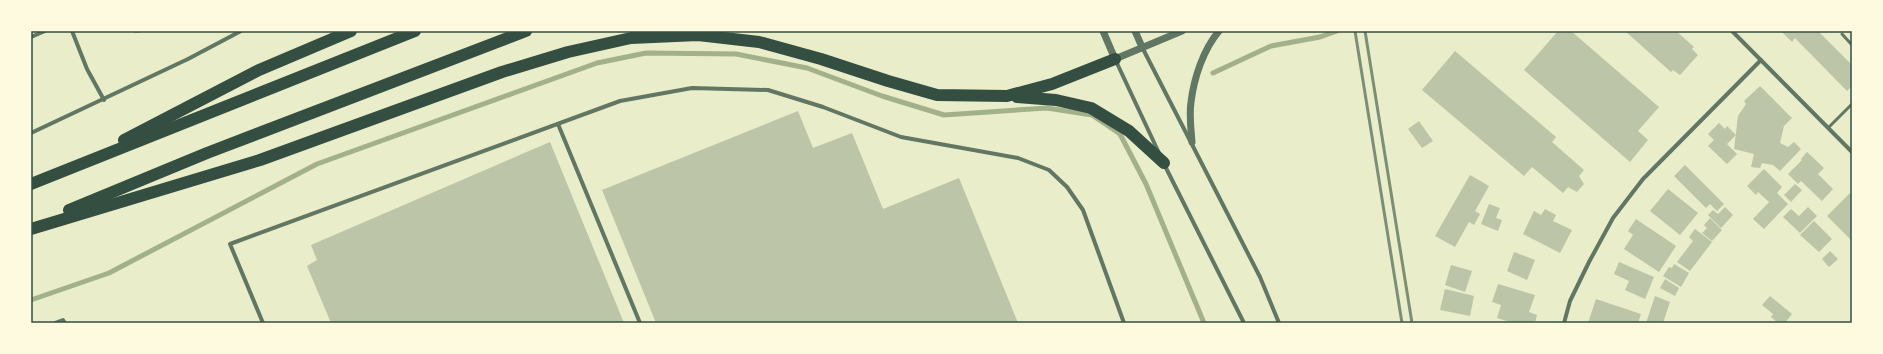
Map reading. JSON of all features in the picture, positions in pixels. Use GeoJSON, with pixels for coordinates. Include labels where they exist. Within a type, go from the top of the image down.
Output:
{"type":"FeatureCollection","features":[{"type":"Feature","properties":{"kind":"highway"},"geometry":{"type":"LineString","coordinates":[[62,172],[259,70],[351,31]]}},
{"type":"Feature","properties":{"kind":"highway"},"geometry":{"type":"LineString","coordinates":[[31,184],[415,31]]}},
{"type":"Feature","properties":{"kind":"highway"},"geometry":{"type":"LineString","coordinates":[[31,228],[207,153],[526,31]]}},
{"type":"Feature","properties":{"kind":"highway"},"geometry":{"type":"LineString","coordinates":[[31,228],[260,160],[502,72],[568,52],[631,38],[698,35],[759,42],[821,59],[937,95],[1007,96],[1056,100],[1091,108],[1129,131],[1164,163]]}},
{"type":"Feature","properties":{"kind":"highway"},"geometry":{"type":"LineString","coordinates":[[1007,96],[1052,84],[1115,59]]}},
{"type":"Feature","properties":{"kind":"street"},"geometry":{"type":"LineString","coordinates":[[31,37],[45,31]]}},
{"type":"Feature","properties":{"kind":"street"},"geometry":{"type":"LineString","coordinates":[[72,31],[87,69],[104,100]]}},
{"type":"Feature","properties":{"kind":"street"},"geometry":{"type":"LineString","coordinates":[[31,133],[104,100],[241,31]]}},
{"type":"Feature","properties":{"kind":"street"},"geometry":{"type":"LineString","coordinates":[[1103,31],[1164,163],[1244,323]]}},
{"type":"Feature","properties":{"kind":"street"},"geometry":{"type":"LineString","coordinates":[[1135,31],[1260,276],[1278,323]]}},
{"type":"Feature","properties":{"kind":"street"},"geometry":{"type":"LineString","coordinates":[[1115,59],[1182,31]]}},
{"type":"Feature","properties":{"kind":"street"},"geometry":{"type":"LineString","coordinates":[[1192,142],[1191,103],[1196,79],[1206,52],[1219,31]]}},
{"type":"Feature","properties":{"kind":"street"},"geometry":{"type":"LineString","coordinates":[[1732,31],[1852,152]]}},
{"type":"Feature","properties":{"kind":"street"},"geometry":{"type":"LineString","coordinates":[[1564,323],[1570,301],[1589,262],[1613,218],[1642,179],[1761,60]]}},
{"type":"Feature","properties":{"kind":"street"},"geometry":{"type":"LineString","coordinates":[[263,323],[230,244],[620,101],[692,88],[768,90],[823,107],[901,138],[1018,158],[1049,170],[1067,187],[1083,210],[1124,323]]}},
{"type":"Feature","properties":{"kind":"street"},"geometry":{"type":"LineString","coordinates":[[558,124],[640,323]]}},
{"type":"Feature","properties":{"kind":"street"},"geometry":{"type":"LineString","coordinates":[[56,323],[63,320],[65,323]]}},
{"type":"Feature","properties":{"kind":"lane"},"geometry":{"type":"LineString","coordinates":[[1842,34],[1852,45]]}},
{"type":"Feature","properties":{"kind":"lane"},"geometry":{"type":"LineString","coordinates":[[1828,128],[1852,104]]}},
{"type":"Feature","properties":{"kind":"building"},"geometry":{"type":"Polygon","coordinates":[[[1558,31],[1571,31],[1659,107],[1638,131],[1648,140],[1630,162],[1524,70],[1558,31]]]}},
{"type":"Feature","properties":{"kind":"building"},"geometry":{"type":"Polygon","coordinates":[[[1625,31],[1676,31],[1694,47],[1692,49],[1698,55],[1680,75],[1673,70],[1671,72],[1625,31]]]}},
{"type":"Feature","properties":{"kind":"building"},"geometry":{"type":"Polygon","coordinates":[[[1781,31],[1818,31],[1852,65],[1852,86],[1847,91],[1795,38],[1792,42],[1781,31]]]}},
{"type":"Feature","properties":{"kind":"building"},"geometry":{"type":"Polygon","coordinates":[[[1455,51],[1556,137],[1552,142],[1584,170],[1579,176],[1584,184],[1577,192],[1568,187],[1563,193],[1532,167],[1524,176],[1422,90],[1455,51]]]}},
{"type":"Feature","properties":{"kind":"building"},"geometry":{"type":"Polygon","coordinates":[[[1760,86],[1792,118],[1784,126],[1780,143],[1788,147],[1794,142],[1801,149],[1780,171],[1773,165],[1762,163],[1760,168],[1751,167],[1754,154],[1734,149],[1738,116],[1746,104],[1744,101],[1760,86]]]}},
{"type":"Feature","properties":{"kind":"building"},"geometry":{"type":"Polygon","coordinates":[[[798,111],[813,148],[852,133],[883,209],[959,178],[1018,323],[656,323],[602,190],[798,111]]]}},
{"type":"Feature","properties":{"kind":"building"},"geometry":{"type":"Polygon","coordinates":[[[1419,121],[1433,141],[1422,148],[1408,129],[1419,121]]]}},
{"type":"Feature","properties":{"kind":"building"},"geometry":{"type":"Polygon","coordinates":[[[1719,123],[1725,129],[1727,126],[1736,135],[1727,144],[1737,154],[1727,164],[1708,146],[1714,140],[1708,134],[1719,123]]]}},
{"type":"Feature","properties":{"kind":"building"},"geometry":{"type":"Polygon","coordinates":[[[550,142],[624,323],[331,323],[307,266],[317,260],[311,245],[550,142]]]}},
{"type":"Feature","properties":{"kind":"building"},"geometry":{"type":"Polygon","coordinates":[[[1807,152],[1824,168],[1818,174],[1833,189],[1822,201],[1801,181],[1798,184],[1788,174],[1802,160],[1801,159],[1807,152]]]}},
{"type":"Feature","properties":{"kind":"building"},"geometry":{"type":"Polygon","coordinates":[[[1685,165],[1724,204],[1717,211],[1710,204],[1706,208],[1674,176],[1685,165]]]}},
{"type":"Feature","properties":{"kind":"building"},"geometry":{"type":"Polygon","coordinates":[[[1764,169],[1782,187],[1777,193],[1788,204],[1764,229],[1753,219],[1769,202],[1758,192],[1756,195],[1747,186],[1764,169]]]}},
{"type":"Feature","properties":{"kind":"building"},"geometry":{"type":"Polygon","coordinates":[[[1470,175],[1489,186],[1475,211],[1480,214],[1474,225],[1469,222],[1455,247],[1435,236],[1470,175]]]}},
{"type":"Feature","properties":{"kind":"building"},"geometry":{"type":"Polygon","coordinates":[[[1795,184],[1802,190],[1791,202],[1784,195],[1795,184]]]}},
{"type":"Feature","properties":{"kind":"building"},"geometry":{"type":"Polygon","coordinates":[[[1668,189],[1698,213],[1680,235],[1650,211],[1668,189]]]}},
{"type":"Feature","properties":{"kind":"building"},"geometry":{"type":"Polygon","coordinates":[[[1850,193],[1852,195],[1852,241],[1827,216],[1850,193]]]}},
{"type":"Feature","properties":{"kind":"building"},"geometry":{"type":"Polygon","coordinates":[[[1489,204],[1500,208],[1496,218],[1502,220],[1498,231],[1481,224],[1489,204]]]}},
{"type":"Feature","properties":{"kind":"building"},"geometry":{"type":"Polygon","coordinates":[[[1725,207],[1733,215],[1721,228],[1708,215],[1713,210],[1718,214],[1725,207]]]}},
{"type":"Feature","properties":{"kind":"building"},"geometry":{"type":"Polygon","coordinates":[[[1808,207],[1817,216],[1800,233],[1783,217],[1791,209],[1799,216],[1808,207]]]}},
{"type":"Feature","properties":{"kind":"building"},"geometry":{"type":"Polygon","coordinates":[[[1545,209],[1556,215],[1553,221],[1572,230],[1560,253],[1523,234],[1534,211],[1541,215],[1545,209]]]}},
{"type":"Feature","properties":{"kind":"building"},"geometry":{"type":"Polygon","coordinates":[[[1710,218],[1722,230],[1712,241],[1702,233],[1707,228],[1704,225],[1710,218]]]}},
{"type":"Feature","properties":{"kind":"building"},"geometry":{"type":"Polygon","coordinates":[[[1636,219],[1676,246],[1659,272],[1624,249],[1633,235],[1628,231],[1636,219]]]}},
{"type":"Feature","properties":{"kind":"building"},"geometry":{"type":"Polygon","coordinates":[[[1814,221],[1832,239],[1819,252],[1800,235],[1814,221]]]}},
{"type":"Feature","properties":{"kind":"building"},"geometry":{"type":"Polygon","coordinates":[[[1695,229],[1712,242],[1690,271],[1677,262],[1693,241],[1689,237],[1695,229]]]}},
{"type":"Feature","properties":{"kind":"building"},"geometry":{"type":"Polygon","coordinates":[[[1830,251],[1838,259],[1829,267],[1822,259],[1830,251]]]}},
{"type":"Feature","properties":{"kind":"building"},"geometry":{"type":"Polygon","coordinates":[[[1514,252],[1535,260],[1527,280],[1507,271],[1514,252]]]}},
{"type":"Feature","properties":{"kind":"building"},"geometry":{"type":"Polygon","coordinates":[[[1619,262],[1654,277],[1645,299],[1625,290],[1629,281],[1614,274],[1619,262]]]}},
{"type":"Feature","properties":{"kind":"building"},"geometry":{"type":"Polygon","coordinates":[[[1674,264],[1689,273],[1681,287],[1663,276],[1669,267],[1672,268],[1674,264]]]}},
{"type":"Feature","properties":{"kind":"building"},"geometry":{"type":"Polygon","coordinates":[[[1451,265],[1472,271],[1465,292],[1445,285],[1451,265]]]}},
{"type":"Feature","properties":{"kind":"building"},"geometry":{"type":"Polygon","coordinates":[[[1665,279],[1679,288],[1675,296],[1660,288],[1665,279]]]}},
{"type":"Feature","properties":{"kind":"building"},"geometry":{"type":"Polygon","coordinates":[[[1498,284],[1535,295],[1529,312],[1537,315],[1535,323],[1513,323],[1497,318],[1501,305],[1492,302],[1498,284]]]}},
{"type":"Feature","properties":{"kind":"building"},"geometry":{"type":"Polygon","coordinates":[[[1445,289],[1474,296],[1470,316],[1440,310],[1445,289]]]}},
{"type":"Feature","properties":{"kind":"building"},"geometry":{"type":"Polygon","coordinates":[[[1655,296],[1670,302],[1663,323],[1646,323],[1655,296]]]}},
{"type":"Feature","properties":{"kind":"building"},"geometry":{"type":"Polygon","coordinates":[[[1770,296],[1792,314],[1785,323],[1778,323],[1771,317],[1773,314],[1762,305],[1770,296]]]}},
{"type":"Feature","properties":{"kind":"building"},"geometry":{"type":"Polygon","coordinates":[[[1596,299],[1641,314],[1638,323],[1588,323],[1596,299]]]}},
{"type":"Feature","properties":{"kind":"waterway"},"geometry":{"type":"LineString","coordinates":[[1213,73],[1271,46],[1320,37],[1337,31]]}},
{"type":"Feature","properties":{"kind":"waterway"},"geometry":{"type":"LineString","coordinates":[[31,300],[109,273],[317,164],[597,63],[646,53],[736,54],[807,68],[882,96],[944,115],[1047,108],[1092,115],[1120,134],[1146,184],[1204,323]]}},
{"type":"Feature","properties":{"kind":"railway"},"geometry":{"type":"LineString","coordinates":[[1355,31],[1402,323]]}},
{"type":"Feature","properties":{"kind":"railway"},"geometry":{"type":"LineString","coordinates":[[1365,31],[1412,323]]}}]}
